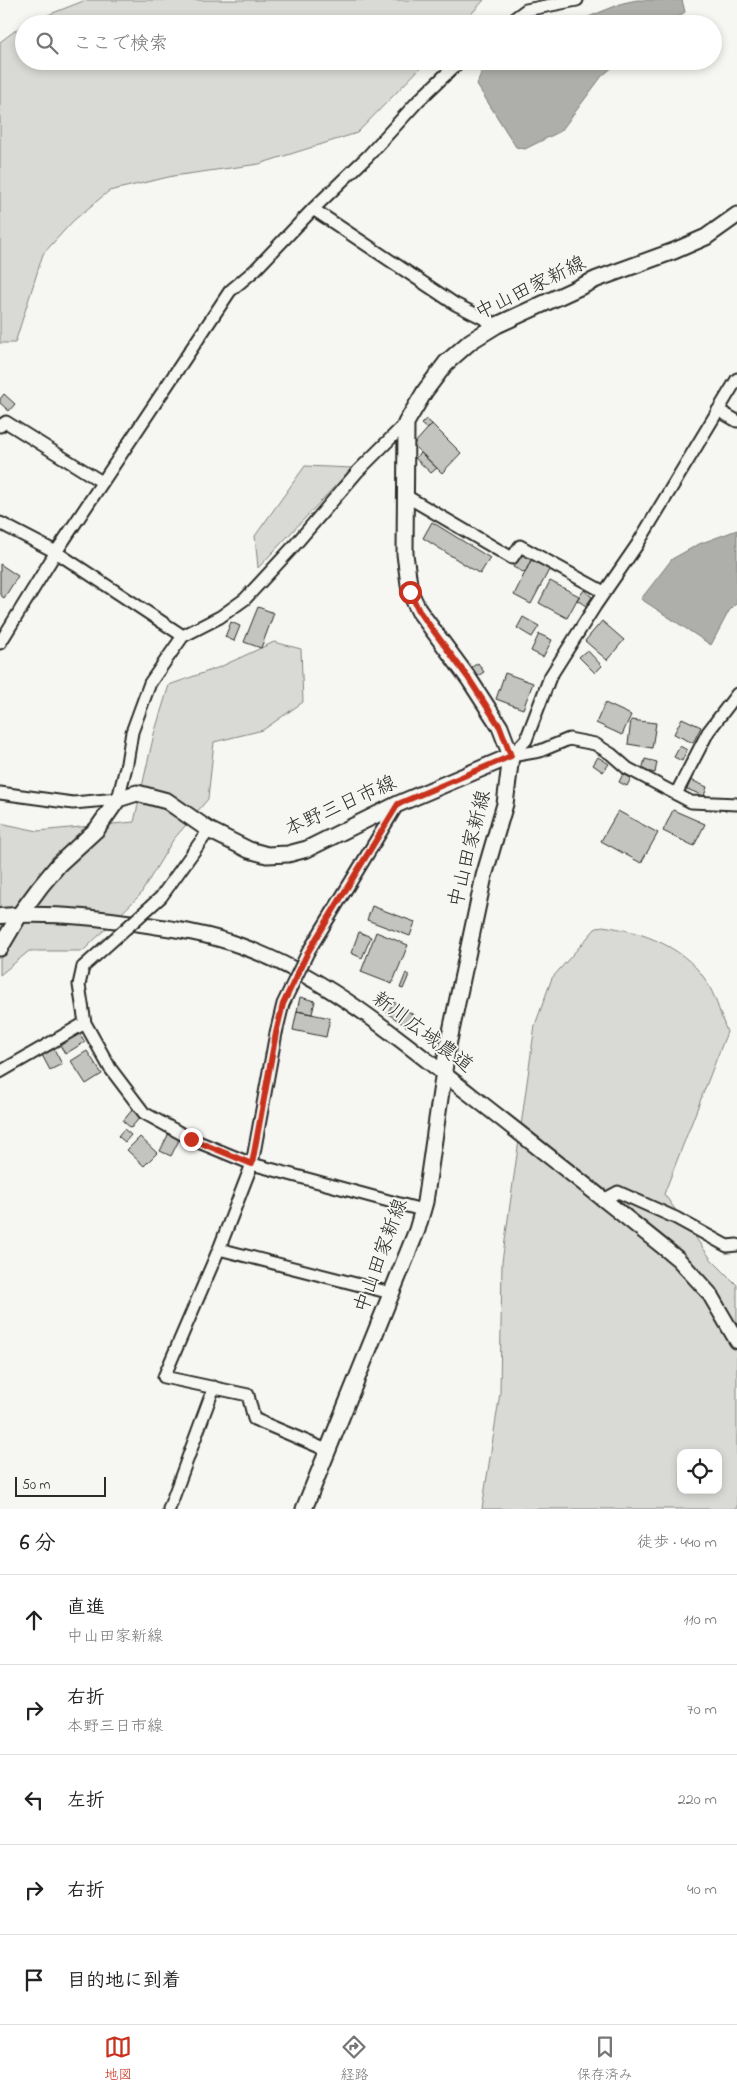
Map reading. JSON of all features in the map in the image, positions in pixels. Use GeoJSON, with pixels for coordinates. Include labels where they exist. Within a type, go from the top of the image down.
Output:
{"type":"FeatureCollection","features":[{"type":"Feature","properties":{"kind":"main road","name":"中山田家新線"},"geometry":{"type":"LineString","coordinates":[[304,1509],[417,1230],[422,1210],[443,1072],[480,892],[505,804],[511,756],[500,727],[469,679],[419,611],[410,592],[405,554],[406,423],[425,391],[446,363],[471,341],[497,324],[597,278],[674,251],[706,237],[737,215]]}},
{"type":"Feature","properties":{"kind":"main road","name":"本野三日市線"},"geometry":{"type":"LineString","coordinates":[[118,799],[137,793],[167,801],[209,830],[249,850],[267,855],[288,854],[308,849],[398,804],[511,756]]}},
{"type":"Feature","properties":{"kind":"main road"},"geometry":{"type":"LineString","coordinates":[[0,948],[20,914],[59,864],[97,829],[118,799]]}},
{"type":"Feature","properties":{"kind":"street"},"geometry":{"type":"LineString","coordinates":[[519,15],[526,10],[577,0]]}},
{"type":"Feature","properties":{"kind":"street"},"geometry":{"type":"LineString","coordinates":[[0,643],[56,552],[230,291],[255,270],[451,70]]}},
{"type":"Feature","properties":{"kind":"street"},"geometry":{"type":"LineString","coordinates":[[313,209],[454,304],[497,324]]}},
{"type":"Feature","properties":{"kind":"street"},"geometry":{"type":"LineString","coordinates":[[511,756],[526,740],[550,677],[604,592],[637,545],[737,378]]}},
{"type":"Feature","properties":{"kind":"street"},"geometry":{"type":"LineString","coordinates":[[718,410],[737,421]]}},
{"type":"Feature","properties":{"kind":"street"},"geometry":{"type":"LineString","coordinates":[[0,426],[6,422],[102,482]]}},
{"type":"Feature","properties":{"kind":"street"},"geometry":{"type":"LineString","coordinates":[[0,793],[73,803],[118,799],[132,732],[150,683],[183,636],[220,617],[245,599],[294,546],[358,471],[406,423]]}},
{"type":"Feature","properties":{"kind":"street"},"geometry":{"type":"LineString","coordinates":[[406,496],[512,558],[520,546],[604,592]]}},
{"type":"Feature","properties":{"kind":"street"},"geometry":{"type":"LineString","coordinates":[[0,523],[56,552],[183,636]]}},
{"type":"Feature","properties":{"kind":"street"},"geometry":{"type":"LineString","coordinates":[[676,794],[708,732],[737,694]]}},
{"type":"Feature","properties":{"kind":"street"},"geometry":{"type":"LineString","coordinates":[[511,756],[540,750],[569,739],[596,744],[627,768],[691,802],[737,804]]}},
{"type":"Feature","properties":{"kind":"street"},"geometry":{"type":"LineString","coordinates":[[329,1451],[254,1419],[248,1395],[164,1377],[219,1250],[252,1164],[283,1004],[308,952],[398,804]]}},
{"type":"Feature","properties":{"kind":"street"},"geometry":{"type":"LineString","coordinates":[[209,830],[161,898],[83,968],[79,985],[86,1023],[110,1068],[144,1113],[191,1139],[252,1164],[422,1210]]}},
{"type":"Feature","properties":{"kind":"street","name":"新川広域農道"},"geometry":{"type":"LineString","coordinates":[[0,916],[20,914],[101,918],[185,930],[241,946],[293,970],[334,992],[443,1072],[678,1259],[709,1293],[737,1341]]}},
{"type":"Feature","properties":{"kind":"street"},"geometry":{"type":"LineString","coordinates":[[0,1072],[86,1023]]}},
{"type":"Feature","properties":{"kind":"street"},"geometry":{"type":"LineString","coordinates":[[605,1200],[618,1192],[676,1218],[727,1246],[737,1245]]}},
{"type":"Feature","properties":{"kind":"street"},"geometry":{"type":"LineString","coordinates":[[219,1250],[392,1293]]}},
{"type":"Feature","properties":{"kind":"street"},"geometry":{"type":"LineString","coordinates":[[169,1509],[214,1387]]}},
{"type":"Feature","properties":{"kind":"shaded area"},"geometry":{"type":"Polygon","coordinates":[[[86,0],[484,0],[470,15],[48,15],[86,0]]]}},
{"type":"Feature","properties":{"kind":"shaded area"},"geometry":{"type":"Polygon","coordinates":[[[637,0],[682,0],[685,12],[681,15],[593,15],[623,3],[637,0]]]}},
{"type":"Feature","properties":{"kind":"shaded area"},"geometry":{"type":"Polygon","coordinates":[[[15,31],[15,70],[418,70],[357,133],[259,164],[173,176],[109,191],[73,221],[43,254],[15,343],[0,343],[0,42],[15,31]]]}},
{"type":"Feature","properties":{"kind":"shaded area"},"geometry":{"type":"Polygon","coordinates":[[[482,70],[609,70],[602,76],[561,131],[525,149],[516,147],[477,85],[482,70]]]}},
{"type":"Feature","properties":{"kind":"shaded area"},"geometry":{"type":"Polygon","coordinates":[[[305,466],[352,468],[258,568],[255,536],[305,466]]]}},
{"type":"Feature","properties":{"kind":"shaded area"},"geometry":{"type":"Polygon","coordinates":[[[737,530],[737,603],[729,611],[711,645],[641,599],[672,559],[699,544],[737,530]]]}},
{"type":"Feature","properties":{"kind":"shaded area"},"geometry":{"type":"Polygon","coordinates":[[[274,642],[301,649],[303,702],[263,730],[214,742],[208,799],[173,840],[140,895],[83,951],[29,951],[0,975],[0,823],[38,831],[134,822],[154,734],[169,685],[220,667],[274,642]]]}},
{"type":"Feature","properties":{"kind":"shaded area"},"geometry":{"type":"Polygon","coordinates":[[[602,926],[617,928],[648,937],[677,952],[689,961],[709,986],[717,1003],[727,1032],[664,1194],[711,1259],[737,1285],[737,1509],[482,1509],[500,1393],[502,1262],[535,1025],[552,978],[595,929],[602,926]]]}},
{"type":"Feature","properties":{"kind":"building"},"geometry":{"type":"Polygon","coordinates":[[[4,394],[15,404],[9,411],[0,403],[0,399],[4,394]]]}},
{"type":"Feature","properties":{"kind":"building"},"geometry":{"type":"Polygon","coordinates":[[[426,419],[432,424],[427,429],[421,424],[426,419]]]}},
{"type":"Feature","properties":{"kind":"building"},"geometry":{"type":"Polygon","coordinates":[[[432,424],[461,453],[442,473],[413,445],[432,424]]]}},
{"type":"Feature","properties":{"kind":"building"},"geometry":{"type":"Polygon","coordinates":[[[421,453],[437,468],[431,473],[415,458],[421,453]]]}},
{"type":"Feature","properties":{"kind":"building"},"geometry":{"type":"Polygon","coordinates":[[[432,522],[490,558],[480,574],[423,538],[432,522]]]}},
{"type":"Feature","properties":{"kind":"building"},"geometry":{"type":"Polygon","coordinates":[[[521,553],[532,558],[525,573],[513,567],[521,553]]]}},
{"type":"Feature","properties":{"kind":"building"},"geometry":{"type":"Polygon","coordinates":[[[532,558],[550,568],[531,604],[514,595],[532,558]]]}},
{"type":"Feature","properties":{"kind":"building"},"geometry":{"type":"Polygon","coordinates":[[[0,564],[18,576],[4,598],[0,595],[0,564]]]}},
{"type":"Feature","properties":{"kind":"building"},"geometry":{"type":"Polygon","coordinates":[[[550,581],[579,596],[567,618],[539,603],[550,581]]]}},
{"type":"Feature","properties":{"kind":"building"},"geometry":{"type":"Polygon","coordinates":[[[584,590],[592,597],[586,606],[577,600],[584,590]]]}},
{"type":"Feature","properties":{"kind":"building"},"geometry":{"type":"Polygon","coordinates":[[[258,607],[274,613],[261,648],[244,642],[258,607]]]}},
{"type":"Feature","properties":{"kind":"building"},"geometry":{"type":"Polygon","coordinates":[[[523,617],[539,626],[532,637],[517,628],[523,617]]]}},
{"type":"Feature","properties":{"kind":"building"},"geometry":{"type":"Polygon","coordinates":[[[602,621],[624,640],[607,660],[585,641],[602,621]]]}},
{"type":"Feature","properties":{"kind":"building"},"geometry":{"type":"Polygon","coordinates":[[[231,622],[240,626],[234,641],[225,637],[231,622]]]}},
{"type":"Feature","properties":{"kind":"building"},"geometry":{"type":"Polygon","coordinates":[[[539,634],[552,640],[543,657],[531,651],[539,634]]]}},
{"type":"Feature","properties":{"kind":"building"},"geometry":{"type":"Polygon","coordinates":[[[587,650],[602,666],[595,673],[579,657],[587,650]]]}},
{"type":"Feature","properties":{"kind":"building"},"geometry":{"type":"Polygon","coordinates":[[[478,663],[484,672],[478,676],[472,667],[478,663]]]}},
{"type":"Feature","properties":{"kind":"building"},"geometry":{"type":"Polygon","coordinates":[[[505,673],[533,683],[523,709],[496,699],[505,673]]]}},
{"type":"Feature","properties":{"kind":"building"},"geometry":{"type":"Polygon","coordinates":[[[605,703],[631,715],[622,735],[596,723],[605,703]]]}},
{"type":"Feature","properties":{"kind":"building"},"geometry":{"type":"Polygon","coordinates":[[[682,718],[701,727],[693,743],[674,734],[682,718]]]}},
{"type":"Feature","properties":{"kind":"building"},"geometry":{"type":"Polygon","coordinates":[[[631,720],[656,723],[652,748],[628,744],[631,720]]]}},
{"type":"Feature","properties":{"kind":"building"},"geometry":{"type":"Polygon","coordinates":[[[680,746],[687,750],[682,761],[674,757],[680,746]]]}},
{"type":"Feature","properties":{"kind":"building"},"geometry":{"type":"Polygon","coordinates":[[[598,757],[609,764],[603,772],[593,765],[598,757]]]}},
{"type":"Feature","properties":{"kind":"building"},"geometry":{"type":"Polygon","coordinates":[[[645,759],[657,762],[655,773],[642,770],[645,759]]]}},
{"type":"Feature","properties":{"kind":"building"},"geometry":{"type":"Polygon","coordinates":[[[623,774],[631,778],[627,786],[619,782],[623,774]]]}},
{"type":"Feature","properties":{"kind":"building"},"geometry":{"type":"Polygon","coordinates":[[[691,780],[707,787],[704,796],[687,789],[691,780]]]}},
{"type":"Feature","properties":{"kind":"building"},"geometry":{"type":"Polygon","coordinates":[[[673,810],[705,824],[694,846],[663,831],[673,810]]]}},
{"type":"Feature","properties":{"kind":"building"},"geometry":{"type":"Polygon","coordinates":[[[618,811],[658,833],[641,863],[601,841],[618,811]]]}},
{"type":"Feature","properties":{"kind":"building"},"geometry":{"type":"Polygon","coordinates":[[[372,906],[415,922],[410,936],[367,920],[372,906]]]}},
{"type":"Feature","properties":{"kind":"building"},"geometry":{"type":"Polygon","coordinates":[[[359,932],[371,937],[362,958],[351,953],[359,932]]]}},
{"type":"Feature","properties":{"kind":"building"},"geometry":{"type":"Polygon","coordinates":[[[376,932],[408,945],[392,984],[361,972],[376,932]]]}},
{"type":"Feature","properties":{"kind":"building"},"geometry":{"type":"Polygon","coordinates":[[[406,973],[409,975],[403,989],[400,988],[406,973]]]}},
{"type":"Feature","properties":{"kind":"building"},"geometry":{"type":"Polygon","coordinates":[[[300,997],[315,1001],[312,1014],[297,1011],[300,997]]]}},
{"type":"Feature","properties":{"kind":"building"},"geometry":{"type":"Polygon","coordinates":[[[394,1002],[415,1016],[407,1027],[387,1013],[394,1002]]]}},
{"type":"Feature","properties":{"kind":"building"},"geometry":{"type":"Polygon","coordinates":[[[297,1011],[330,1018],[326,1037],[293,1030],[297,1011]]]}},
{"type":"Feature","properties":{"kind":"building"},"geometry":{"type":"Polygon","coordinates":[[[79,1033],[85,1042],[65,1054],[60,1045],[79,1033]]]}},
{"type":"Feature","properties":{"kind":"building"},"geometry":{"type":"Polygon","coordinates":[[[54,1049],[62,1064],[50,1070],[42,1055],[54,1049]]]}},
{"type":"Feature","properties":{"kind":"building"},"geometry":{"type":"Polygon","coordinates":[[[87,1051],[102,1074],[86,1084],[71,1061],[87,1051]]]}},
{"type":"Feature","properties":{"kind":"building"},"geometry":{"type":"Polygon","coordinates":[[[133,1109],[141,1116],[131,1128],[123,1121],[133,1109]]]}},
{"type":"Feature","properties":{"kind":"building"},"geometry":{"type":"Polygon","coordinates":[[[124,1129],[131,1135],[125,1142],[118,1136],[124,1129]]]}},
{"type":"Feature","properties":{"kind":"building"},"geometry":{"type":"Polygon","coordinates":[[[169,1133],[180,1138],[171,1156],[160,1151],[169,1133]]]}},
{"type":"Feature","properties":{"kind":"building"},"geometry":{"type":"Polygon","coordinates":[[[140,1137],[157,1153],[144,1166],[127,1150],[140,1137]]]}},
{"type":"Feature","properties":{"kind":"route"},"geometry":{"type":"LineString","coordinates":[[191,1139],[252,1164],[283,1004],[308,952],[398,804],[511,756],[500,727],[469,679],[419,611],[410,592]]}}]}
